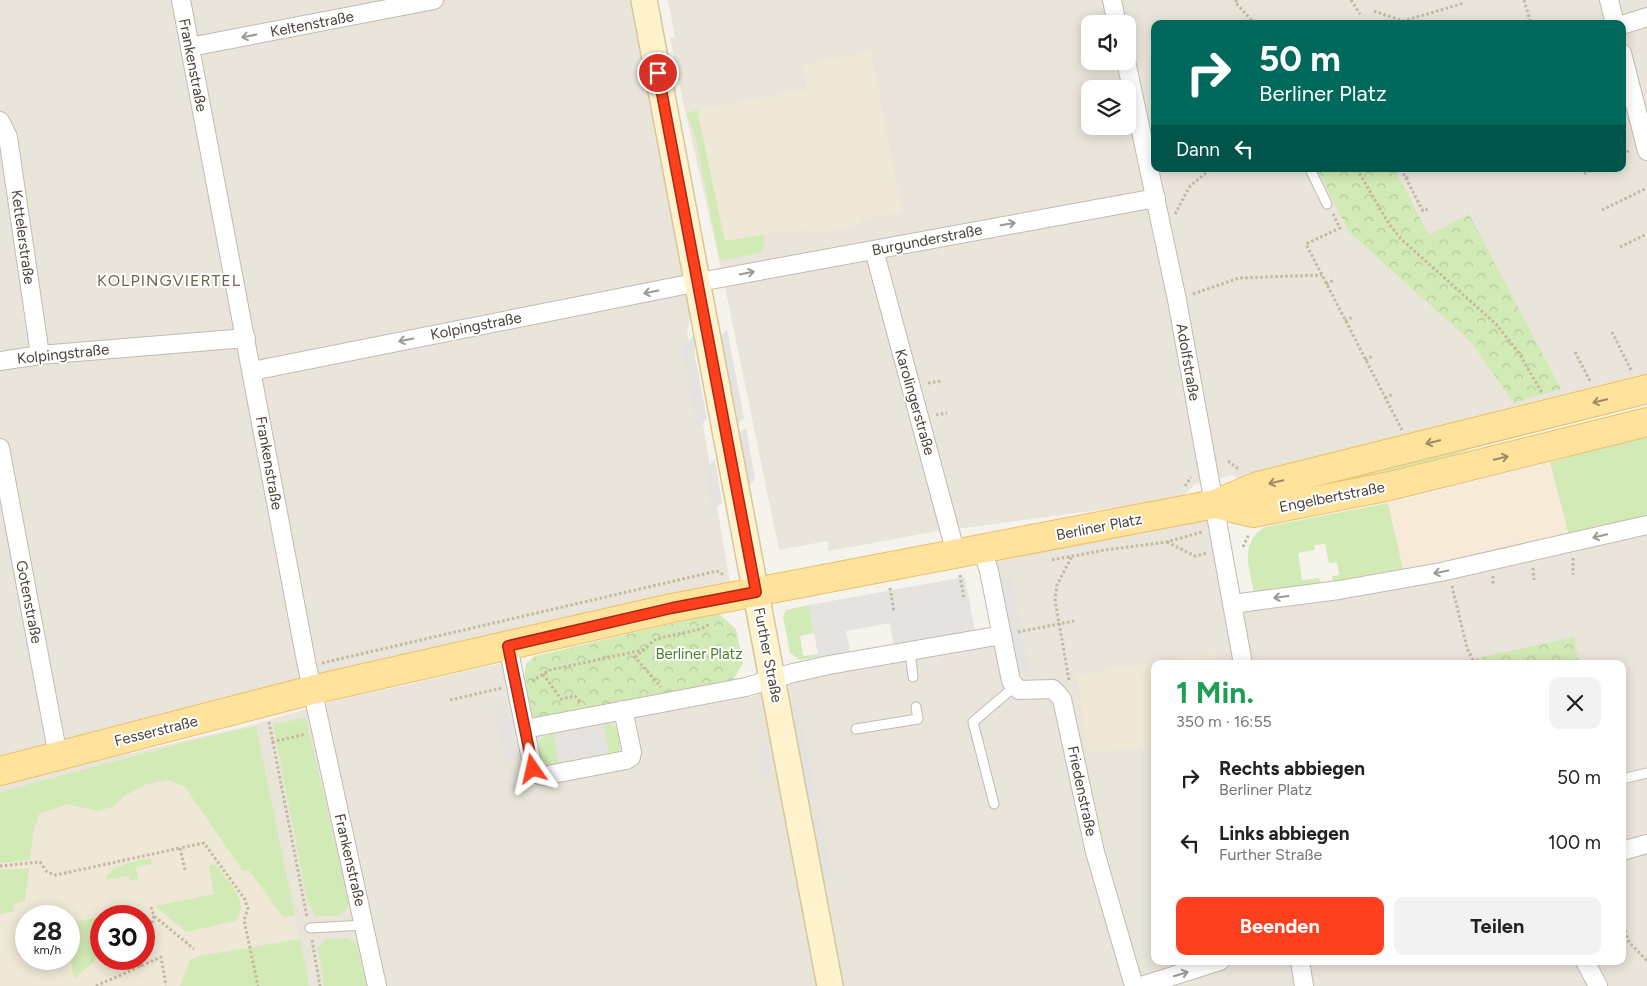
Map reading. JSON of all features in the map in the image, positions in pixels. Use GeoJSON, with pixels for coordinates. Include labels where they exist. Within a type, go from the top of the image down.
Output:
{"type":"FeatureCollection","features":[{"type":"Feature","properties":{"kind":"main road","name":"Further Straße"},"geometry":{"type":"LineString","coordinates":[[644,0],[699,282],[830,986]]}},
{"type":"Feature","properties":{"kind":"main road","name":"Engelbertstraße"},"geometry":{"type":"LineString","coordinates":[[1215,504],[1258,486],[1644,389]]}},
{"type":"Feature","properties":{"kind":"main road","name":"Engelbertstraße"},"geometry":{"type":"LineString","coordinates":[[1215,504],[1253,513],[1390,486],[1647,422]]}},
{"type":"Feature","properties":{"kind":"main road","name":"Berliner Platz"},"geometry":{"type":"LineString","coordinates":[[312,690],[672,608],[1215,504]]}},
{"type":"Feature","properties":{"kind":"main road","name":"Fesserstraße"},"geometry":{"type":"LineString","coordinates":[[0,771],[312,690]]}},
{"type":"Feature","properties":{"kind":"street","name":"Frankenstraße"},"geometry":{"type":"LineString","coordinates":[[181,0],[312,690],[378,986]]}},
{"type":"Feature","properties":{"kind":"street","name":"Keltenstraße"},"geometry":{"type":"LineString","coordinates":[[190,48],[434,0]]}},
{"type":"Feature","properties":{"kind":"street"},"geometry":{"type":"LineString","coordinates":[[1112,0],[1116,15]]}},
{"type":"Feature","properties":{"kind":"street"},"geometry":{"type":"LineString","coordinates":[[1609,0],[1614,20]]}},
{"type":"Feature","properties":{"kind":"street"},"geometry":{"type":"LineString","coordinates":[[1626,24],[1647,17]]}},
{"type":"Feature","properties":{"kind":"street"},"geometry":{"type":"LineString","coordinates":[[1626,68],[1647,151]]}},
{"type":"Feature","properties":{"kind":"street","name":"Adolfstraße"},"geometry":{"type":"LineString","coordinates":[[1129,70],[1149,140],[1151,157]]}},
{"type":"Feature","properties":{"kind":"street","name":"Kettelerstraße"},"geometry":{"type":"LineString","coordinates":[[0,121],[8,137],[40,355]]}},
{"type":"Feature","properties":{"kind":"street","name":"Adolfstraße"},"geometry":{"type":"LineString","coordinates":[[1153,172],[1156,198],[1177,300],[1242,660]]}},
{"type":"Feature","properties":{"kind":"street","name":"Burgunderstraße"},"geometry":{"type":"LineString","coordinates":[[699,282],[1156,198]]}},
{"type":"Feature","properties":{"kind":"street","name":"Karolingerstraße"},"geometry":{"type":"LineString","coordinates":[[874,250],[969,552]]}},
{"type":"Feature","properties":{"kind":"street","name":"Kolpingstraße"},"geometry":{"type":"LineString","coordinates":[[252,370],[699,282]]}},
{"type":"Feature","properties":{"kind":"street","name":"Kolpingstraße"},"geometry":{"type":"LineString","coordinates":[[0,361],[40,355],[246,338]]}},
{"type":"Feature","properties":{"kind":"street","name":"Gotenstraße"},"geometry":{"type":"LineString","coordinates":[[0,448],[58,756]]}},
{"type":"Feature","properties":{"kind":"street"},"geometry":{"type":"LineString","coordinates":[[1232,604],[1339,590],[1448,570],[1647,525]]}},
{"type":"Feature","properties":{"kind":"street"},"geometry":{"type":"LineString","coordinates":[[969,552],[990,571],[1011,681],[1014,687],[1025,691],[1046,688],[1059,693]]}},
{"type":"Feature","properties":{"kind":"street"},"geometry":{"type":"LineString","coordinates":[[525,729],[746,687],[811,669],[1002,634]]}},
{"type":"Feature","properties":{"kind":"street"},"geometry":{"type":"LineString","coordinates":[[508,646],[533,769],[538,774],[544,776],[631,758],[632,752],[623,710]]}},
{"type":"Feature","properties":{"kind":"street","name":"Friedenstraße"},"geometry":{"type":"LineString","coordinates":[[1059,693],[1062,699],[1095,852],[1134,986]]}},
{"type":"Feature","properties":{"kind":"street"},"geometry":{"type":"LineString","coordinates":[[1626,850],[1647,844]]}},
{"type":"Feature","properties":{"kind":"street"},"geometry":{"type":"LineString","coordinates":[[1141,986],[1207,965]]}},
{"type":"Feature","properties":{"kind":"street"},"geometry":{"type":"LineString","coordinates":[[1301,965],[1304,986]]}},
{"type":"Feature","properties":{"kind":"street"},"geometry":{"type":"LineString","coordinates":[[1588,965],[1598,986]]}},
{"type":"Feature","properties":{"kind":"lane"},"geometry":{"type":"LineString","coordinates":[[1311,172],[1327,204]]}},
{"type":"Feature","properties":{"kind":"lane"},"geometry":{"type":"LineString","coordinates":[[910,651],[913,677]]}},
{"type":"Feature","properties":{"kind":"lane"},"geometry":{"type":"LineString","coordinates":[[994,804],[972,722],[1014,687]]}},
{"type":"Feature","properties":{"kind":"lane"},"geometry":{"type":"LineString","coordinates":[[856,730],[918,719],[916,708]]}},
{"type":"Feature","properties":{"kind":"lane"},"geometry":{"type":"LineString","coordinates":[[1626,778],[1647,773]]}},
{"type":"Feature","properties":{"kind":"lane","name":"Frankenstraße"},"geometry":{"type":"LineString","coordinates":[[310,928],[364,925]]}},
{"type":"Feature","properties":{"kind":"path"},"geometry":{"type":"LineString","coordinates":[[1237,0],[1236,2],[1252,20]]}},
{"type":"Feature","properties":{"kind":"path"},"geometry":{"type":"LineString","coordinates":[[1351,0],[1360,14]]}},
{"type":"Feature","properties":{"kind":"path"},"geometry":{"type":"LineString","coordinates":[[1406,20],[1461,4],[1460,0]]}},
{"type":"Feature","properties":{"kind":"path"},"geometry":{"type":"LineString","coordinates":[[1524,0],[1530,20]]}},
{"type":"Feature","properties":{"kind":"path"},"geometry":{"type":"LineString","coordinates":[[1374,11],[1400,20]]}},
{"type":"Feature","properties":{"kind":"path"},"geometry":{"type":"LineString","coordinates":[[1162,230],[1174,216],[1195,181],[1207,172]]}},
{"type":"Feature","properties":{"kind":"path"},"geometry":{"type":"LineString","coordinates":[[1358,172],[1389,224],[1401,239],[1496,324],[1519,353],[1553,412]]}},
{"type":"Feature","properties":{"kind":"path"},"geometry":{"type":"LineString","coordinates":[[1403,172],[1423,211],[1428,208]]}},
{"type":"Feature","properties":{"kind":"path"},"geometry":{"type":"LineString","coordinates":[[1584,174],[1588,172]]}},
{"type":"Feature","properties":{"kind":"path"},"geometry":{"type":"LineString","coordinates":[[1406,178],[1410,175]]}},
{"type":"Feature","properties":{"kind":"path"},"geometry":{"type":"LineString","coordinates":[[1602,210],[1647,188]]}},
{"type":"Feature","properties":{"kind":"path"},"geometry":{"type":"LineString","coordinates":[[1327,204],[1340,228],[1306,244],[1411,448]]}},
{"type":"Feature","properties":{"kind":"path"},"geometry":{"type":"LineString","coordinates":[[1620,247],[1647,234]]}},
{"type":"Feature","properties":{"kind":"path"},"geometry":{"type":"LineString","coordinates":[[1177,300],[1238,278],[1322,275]]}},
{"type":"Feature","properties":{"kind":"path"},"geometry":{"type":"LineString","coordinates":[[1326,284],[1334,280]]}},
{"type":"Feature","properties":{"kind":"path"},"geometry":{"type":"LineString","coordinates":[[1345,321],[1353,317]]}},
{"type":"Feature","properties":{"kind":"path"},"geometry":{"type":"LineString","coordinates":[[1612,332],[1644,389]]}},
{"type":"Feature","properties":{"kind":"path"},"geometry":{"type":"LineString","coordinates":[[1576,352],[1600,401]]}},
{"type":"Feature","properties":{"kind":"path"},"geometry":{"type":"LineString","coordinates":[[1365,360],[1373,356]]}},
{"type":"Feature","properties":{"kind":"path"},"geometry":{"type":"LineString","coordinates":[[1385,398],[1393,394]]}},
{"type":"Feature","properties":{"kind":"path"},"geometry":{"type":"LineString","coordinates":[[1228,461],[1243,472]]}},
{"type":"Feature","properties":{"kind":"path"},"geometry":{"type":"LineString","coordinates":[[1185,486],[1191,478],[1191,469]]}},
{"type":"Feature","properties":{"kind":"path"},"geometry":{"type":"LineString","coordinates":[[1045,561],[1167,542],[1202,532],[1204,539]]}},
{"type":"Feature","properties":{"kind":"path"},"geometry":{"type":"LineString","coordinates":[[1167,542],[1195,556],[1207,554],[1205,547]]}},
{"type":"Feature","properties":{"kind":"path"},"geometry":{"type":"LineString","coordinates":[[1059,693],[1071,689],[1055,600],[1057,585],[1072,556]]}},
{"type":"Feature","properties":{"kind":"path"},"geometry":{"type":"LineString","coordinates":[[1448,570],[1467,648],[1473,660]]}},
{"type":"Feature","properties":{"kind":"path"},"geometry":{"type":"LineString","coordinates":[[1002,634],[1074,622]]}},
{"type":"Feature","properties":{"kind":"path"},"geometry":{"type":"LineString","coordinates":[[450,700],[530,682],[550,670],[643,650]]}},
{"type":"Feature","properties":{"kind":"path"},"geometry":{"type":"LineString","coordinates":[[630,652],[672,701]]}},
{"type":"Feature","properties":{"kind":"path"},"geometry":{"type":"LineString","coordinates":[[543,674],[561,699],[575,696],[591,716]]}},
{"type":"Feature","properties":{"kind":"path"},"geometry":{"type":"LineString","coordinates":[[269,701],[269,729],[320,986]]}},
{"type":"Feature","properties":{"kind":"path"},"geometry":{"type":"LineString","coordinates":[[272,742],[321,731]]}},
{"type":"Feature","properties":{"kind":"path"},"geometry":{"type":"LineString","coordinates":[[0,866],[40,862],[47,872],[56,874],[204,843],[244,898],[248,908],[244,920],[258,986]]}},
{"type":"Feature","properties":{"kind":"path"},"geometry":{"type":"LineString","coordinates":[[180,848],[185,870]]}},
{"type":"Feature","properties":{"kind":"path"},"geometry":{"type":"LineString","coordinates":[[155,917],[194,950]]}},
{"type":"Feature","properties":{"kind":"path"},"geometry":{"type":"LineString","coordinates":[[1626,935],[1628,942],[1647,962]]}},
{"type":"Feature","properties":{"kind":"path"},"geometry":{"type":"LineString","coordinates":[[155,960],[160,957],[166,986]]}},
{"type":"Feature","properties":{"kind":"path"},"geometry":{"type":"LineString","coordinates":[[96,986],[133,970]]}},
{"type":"Feature","properties":{"kind":"shaded area"},"geometry":{"type":"Polygon","coordinates":[[[0,0],[643,0],[698,282],[687,332],[730,582],[0,767],[0,0]]]}},
{"type":"Feature","properties":{"kind":"shaded area"},"geometry":{"type":"Polygon","coordinates":[[[668,0],[1647,0],[1647,380],[1254,479],[1239,479],[1232,475],[1194,485],[1181,499],[933,532],[829,551],[827,541],[779,550],[723,277],[670,38],[675,37],[668,0]]]}},
{"type":"Feature","properties":{"kind":"shaded area"},"geometry":{"type":"Polygon","coordinates":[[[871,51],[902,212],[863,219],[857,226],[811,234],[810,229],[785,233],[784,231],[725,241],[697,110],[807,89],[803,65],[871,51]]]}},
{"type":"Feature","properties":{"kind":"shaded area"},"geometry":{"type":"Polygon","coordinates":[[[727,329],[744,418],[734,427],[717,341],[727,329]]]}},
{"type":"Feature","properties":{"kind":"shaded area"},"geometry":{"type":"Polygon","coordinates":[[[695,334],[695,356],[707,419],[697,429],[682,348],[695,334]]]}},
{"type":"Feature","properties":{"kind":"shaded area"},"geometry":{"type":"Polygon","coordinates":[[[746,428],[755,479],[746,489],[736,436],[746,428]]]}},
{"type":"Feature","properties":{"kind":"shaded area"},"geometry":{"type":"Polygon","coordinates":[[[715,459],[722,502],[712,513],[705,470],[715,459]]]}},
{"type":"Feature","properties":{"kind":"shaded area"},"geometry":{"type":"Polygon","coordinates":[[[1550,462],[1569,536],[1403,569],[1388,503],[1550,462]]]}},
{"type":"Feature","properties":{"kind":"shaded area"},"geometry":{"type":"Polygon","coordinates":[[[1208,518],[1226,610],[1647,533],[1647,986],[0,986],[0,784],[256,724],[330,702],[503,663],[523,738],[754,696],[777,684],[1007,637],[992,558],[1208,518]]]}},
{"type":"Feature","properties":{"kind":"shaded area"},"geometry":{"type":"Polygon","coordinates":[[[1011,575],[1030,671],[1018,673],[999,578],[1011,575]]]}},
{"type":"Feature","properties":{"kind":"shaded area"},"geometry":{"type":"Polygon","coordinates":[[[965,577],[975,633],[894,648],[890,623],[846,631],[851,655],[819,661],[809,605],[965,577]]]}},
{"type":"Feature","properties":{"kind":"shaded area"},"geometry":{"type":"Polygon","coordinates":[[[1215,651],[1217,660],[1165,660],[1215,651]]]}},
{"type":"Feature","properties":{"kind":"shaded area"},"geometry":{"type":"Polygon","coordinates":[[[1151,663],[1151,745],[1089,754],[1076,676],[1151,663]]]}},
{"type":"Feature","properties":{"kind":"shaded area"},"geometry":{"type":"Polygon","coordinates":[[[506,704],[518,760],[506,763],[494,706],[506,704]]]}},
{"type":"Feature","properties":{"kind":"shaded area"},"geometry":{"type":"Polygon","coordinates":[[[798,706],[816,797],[799,801],[782,709],[798,706]]]}},
{"type":"Feature","properties":{"kind":"shaded area"},"geometry":{"type":"Polygon","coordinates":[[[604,725],[609,756],[559,765],[554,734],[604,725]]]}},
{"type":"Feature","properties":{"kind":"shaded area"},"geometry":{"type":"Polygon","coordinates":[[[256,726],[309,986],[0,986],[0,792],[256,726]]]}},
{"type":"Feature","properties":{"kind":"shaded area"},"geometry":{"type":"Polygon","coordinates":[[[768,738],[773,767],[764,779],[758,752],[768,738]]]}},
{"type":"Feature","properties":{"kind":"shaded area"},"geometry":{"type":"Polygon","coordinates":[[[820,816],[833,881],[816,884],[803,819],[820,816]]]}},
{"type":"Feature","properties":{"kind":"green space"},"geometry":{"type":"Polygon","coordinates":[[[697,110],[725,241],[763,235],[765,245],[760,253],[722,260],[719,257],[696,140],[687,113],[697,110]]]}},
{"type":"Feature","properties":{"kind":"green space"},"geometry":{"type":"Polygon","coordinates":[[[1319,172],[1396,172],[1429,235],[1469,214],[1561,389],[1514,403],[1469,340],[1349,232],[1319,172]]]}},
{"type":"Feature","properties":{"kind":"green space"},"geometry":{"type":"Polygon","coordinates":[[[1647,398],[1647,404],[1471,449],[1414,468],[1258,503],[1255,497],[1647,398]]]}},
{"type":"Feature","properties":{"kind":"green space"},"geometry":{"type":"Polygon","coordinates":[[[1647,436],[1647,517],[1569,536],[1550,462],[1647,436]]]}},
{"type":"Feature","properties":{"kind":"green space"},"geometry":{"type":"Polygon","coordinates":[[[1388,503],[1403,569],[1333,581],[1332,576],[1339,575],[1337,562],[1329,563],[1325,544],[1314,545],[1315,550],[1298,553],[1302,580],[1319,578],[1321,583],[1254,594],[1248,557],[1249,549],[1251,541],[1265,527],[1388,503]]]}},
{"type":"Feature","properties":{"kind":"green space"},"geometry":{"type":"Polygon","coordinates":[[[809,605],[814,633],[800,636],[803,656],[818,654],[818,657],[800,660],[790,653],[783,616],[786,610],[809,605]]]}},
{"type":"Feature","properties":{"kind":"green space","name":"Berliner Platz"},"geometry":{"type":"Polygon","coordinates":[[[718,613],[736,629],[743,663],[733,680],[734,683],[535,719],[532,716],[524,677],[526,664],[535,656],[718,613]]]}},
{"type":"Feature","properties":{"kind":"green space"},"geometry":{"type":"Polygon","coordinates":[[[1574,637],[1578,660],[1470,660],[1574,637]]]}},
{"type":"Feature","properties":{"kind":"green space"},"geometry":{"type":"Polygon","coordinates":[[[306,718],[349,902],[347,909],[338,916],[316,916],[308,904],[273,724],[306,718]]]}},
{"type":"Feature","properties":{"kind":"green space"},"geometry":{"type":"Polygon","coordinates":[[[609,723],[618,728],[622,742],[619,751],[609,756],[604,725],[609,723]]]}},
{"type":"Feature","properties":{"kind":"green space"},"geometry":{"type":"Polygon","coordinates":[[[256,726],[295,916],[283,917],[249,870],[243,871],[185,787],[168,780],[144,785],[123,797],[113,807],[97,811],[68,804],[39,814],[33,834],[30,860],[0,863],[0,792],[190,741],[256,726]]]}},
{"type":"Feature","properties":{"kind":"green space"},"geometry":{"type":"Polygon","coordinates":[[[554,733],[559,765],[551,767],[542,763],[538,748],[540,739],[554,733]]]}},
{"type":"Feature","properties":{"kind":"green space"},"geometry":{"type":"Polygon","coordinates":[[[151,858],[152,864],[136,867],[138,879],[130,881],[128,876],[106,880],[112,870],[118,867],[151,858]]]}},
{"type":"Feature","properties":{"kind":"green space"},"geometry":{"type":"Polygon","coordinates":[[[215,864],[231,884],[239,899],[240,914],[235,921],[186,932],[155,906],[214,894],[209,866],[215,864]]]}},
{"type":"Feature","properties":{"kind":"green space"},"geometry":{"type":"Polygon","coordinates":[[[29,868],[25,901],[13,904],[15,911],[0,914],[0,870],[29,868]]]}},
{"type":"Feature","properties":{"kind":"green space"},"geometry":{"type":"Polygon","coordinates":[[[90,919],[90,965],[74,979],[72,970],[80,970],[80,921],[90,919]]]}},
{"type":"Feature","properties":{"kind":"green space"},"geometry":{"type":"Polygon","coordinates":[[[347,938],[356,944],[367,986],[324,986],[318,948],[326,939],[347,938]]]}},
{"type":"Feature","properties":{"kind":"green space"},"geometry":{"type":"Polygon","coordinates":[[[300,939],[309,986],[180,986],[190,960],[199,956],[300,939]]]}},
{"type":"Feature","properties":{"kind":"district","name":"KOLPINGVIERTEL"},"geometry":{"type":"Point","coordinates":[169,280]}},
{"type":"Feature","properties":{"kind":"route"},"geometry":{"type":"LineString","coordinates":[[533,769],[508,646],[672,608],[756,592],[658,73]]}}]}
